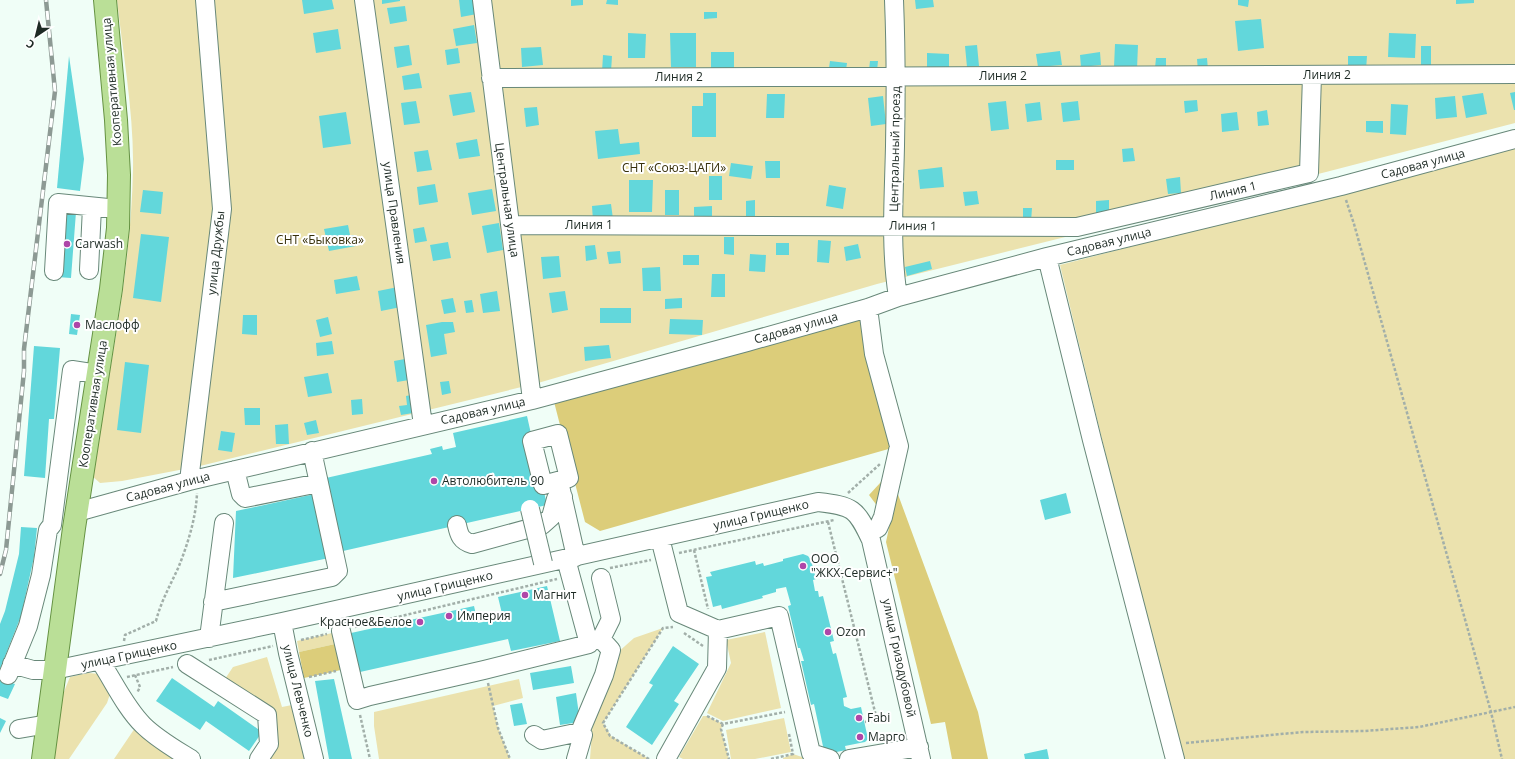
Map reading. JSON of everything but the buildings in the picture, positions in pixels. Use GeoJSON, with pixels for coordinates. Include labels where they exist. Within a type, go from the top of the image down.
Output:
{"type":"FeatureCollection","features":[{"type":"Feature","properties":{"kind":"main road","name":"Кооперативная улица"},"geometry":{"type":"LineString","coordinates":[[43,759],[75,520],[111,289],[118,228],[120,175],[105,0]]}},
{"type":"Feature","properties":{"kind":"street","name":"улица Дружбы"},"geometry":{"type":"LineString","coordinates":[[194,480],[222,209],[206,0]]}},
{"type":"Feature","properties":{"kind":"street","name":"улица Правления"},"geometry":{"type":"LineString","coordinates":[[364,0],[423,425]]}},
{"type":"Feature","properties":{"kind":"street","name":"Центральная улица"},"geometry":{"type":"LineString","coordinates":[[482,0],[532,400]]}},
{"type":"Feature","properties":{"kind":"street","name":"Центральный проезд"},"geometry":{"type":"LineString","coordinates":[[894,0],[897,76],[893,226],[898,297]]}},
{"type":"Feature","properties":{"kind":"street","name":"Линия 2"},"geometry":{"type":"LineString","coordinates":[[491,78],[1515,74]]}},
{"type":"Feature","properties":{"kind":"street","name":"Линия 1"},"geometry":{"type":"LineString","coordinates":[[511,225],[1077,227],[1309,173],[1312,75]]}},
{"type":"Feature","properties":{"kind":"street","name":"Садовая улица"},"geometry":{"type":"LineString","coordinates":[[75,520],[194,480],[532,400],[747,342],[868,308],[898,297],[1047,257],[1341,186],[1515,139]]}},
{"type":"Feature","properties":{"kind":"street"},"geometry":{"type":"LineString","coordinates":[[54,271],[58,203],[118,209]]}},
{"type":"Feature","properties":{"kind":"street"},"geometry":{"type":"LineString","coordinates":[[89,270],[92,207]]}},
{"type":"Feature","properties":{"kind":"street"},"geometry":{"type":"LineString","coordinates":[[1047,257],[1094,448],[1173,751]]}},
{"type":"Feature","properties":{"kind":"street"},"geometry":{"type":"LineString","coordinates":[[868,308],[874,354],[898,446],[883,517],[878,528],[868,533]]}},
{"type":"Feature","properties":{"kind":"street"},"geometry":{"type":"LineString","coordinates":[[75,520],[52,525],[72,370],[98,374]]}},
{"type":"Feature","properties":{"kind":"street"},"geometry":{"type":"LineString","coordinates":[[549,437],[561,488],[571,558],[571,576],[595,640],[611,650],[604,675],[580,732]]}},
{"type":"Feature","properties":{"kind":"street"},"geometry":{"type":"LineString","coordinates":[[213,602],[332,576],[338,571],[312,451]]}},
{"type":"Feature","properties":{"kind":"street"},"geometry":{"type":"LineString","coordinates":[[235,470],[241,494],[245,498],[319,483]]}},
{"type":"Feature","properties":{"kind":"street"},"geometry":{"type":"LineString","coordinates":[[457,525],[460,536],[466,543],[472,544],[542,525],[551,517],[561,488]]}},
{"type":"Feature","properties":{"kind":"street","name":"улица Грищенко"},"geometry":{"type":"LineString","coordinates":[[52,525],[48,530],[41,575],[28,626],[10,669],[54,670],[100,661],[282,622],[818,502],[836,512]]}},
{"type":"Feature","properties":{"kind":"street"},"geometry":{"type":"LineString","coordinates":[[530,509],[543,564]]}},
{"type":"Feature","properties":{"kind":"street","name":"улица Гризодубовой"},"geometry":{"type":"LineString","coordinates":[[836,512],[854,510],[863,521],[872,540],[920,753]]}},
{"type":"Feature","properties":{"kind":"street"},"geometry":{"type":"LineString","coordinates":[[209,638],[224,523]]}},
{"type":"Feature","properties":{"kind":"street"},"geometry":{"type":"LineString","coordinates":[[660,538],[679,613],[715,629],[779,616],[812,753],[830,759]]}},
{"type":"Feature","properties":{"kind":"street"},"geometry":{"type":"LineString","coordinates":[[341,631],[357,700],[589,644],[595,640],[610,619],[602,573]]}},
{"type":"Feature","properties":{"kind":"street","name":"улица Левченко"},"geometry":{"type":"LineString","coordinates":[[282,622],[314,759]]}},
{"type":"Feature","properties":{"kind":"street"},"geometry":{"type":"LineString","coordinates":[[666,759],[717,668],[715,629]]}},
{"type":"Feature","properties":{"kind":"street"},"geometry":{"type":"LineString","coordinates":[[100,661],[128,707],[144,726],[191,759]]}},
{"type":"Feature","properties":{"kind":"street"},"geometry":{"type":"LineString","coordinates":[[187,664],[267,714],[269,744],[260,759]]}},
{"type":"Feature","properties":{"kind":"street"},"geometry":{"type":"LineString","coordinates":[[19,729],[48,724]]}},
{"type":"Feature","properties":{"kind":"street"},"geometry":{"type":"LineString","coordinates":[[534,735],[542,740],[580,732]]}},
{"type":"Feature","properties":{"kind":"street"},"geometry":{"type":"LineString","coordinates":[[576,759],[584,735],[580,732]]}},
{"type":"Feature","properties":{"kind":"street"},"geometry":{"type":"LineString","coordinates":[[849,759],[920,753]]}},
{"type":"Feature","properties":{"kind":"path"},"geometry":{"type":"LineString","coordinates":[[1341,186],[1354,224],[1491,712],[1502,759]]}},
{"type":"Feature","properties":{"kind":"path"},"geometry":{"type":"LineString","coordinates":[[602,573],[664,556],[828,522],[898,446]]}},
{"type":"Feature","properties":{"kind":"path"},"geometry":{"type":"LineString","coordinates":[[122,656],[125,635],[156,620],[179,564],[197,511],[194,480]]}},
{"type":"Feature","properties":{"kind":"path"},"geometry":{"type":"LineString","coordinates":[[828,522],[877,720],[864,722]]}},
{"type":"Feature","properties":{"kind":"path"},"geometry":{"type":"LineString","coordinates":[[694,550],[715,629]]}},
{"type":"Feature","properties":{"kind":"path"},"geometry":{"type":"LineString","coordinates":[[112,680],[341,631],[571,576]]}},
{"type":"Feature","properties":{"kind":"path"},"geometry":{"type":"LineString","coordinates":[[649,759],[610,736],[603,723],[663,628],[675,627]]}},
{"type":"Feature","properties":{"kind":"path"},"geometry":{"type":"LineString","coordinates":[[681,631],[717,656]]}},
{"type":"Feature","properties":{"kind":"path"},"geometry":{"type":"LineString","coordinates":[[295,680],[350,668]]}},
{"type":"Feature","properties":{"kind":"path"},"geometry":{"type":"LineString","coordinates":[[484,670],[498,728],[510,759]]}},
{"type":"Feature","properties":{"kind":"path"},"geometry":{"type":"LineString","coordinates":[[357,700],[370,759]]}},
{"type":"Feature","properties":{"kind":"path"},"geometry":{"type":"LineString","coordinates":[[784,705],[786,719]]}},
{"type":"Feature","properties":{"kind":"path"},"geometry":{"type":"LineString","coordinates":[[1173,751],[1303,732],[1364,731],[1419,727],[1515,707]]}},
{"type":"Feature","properties":{"kind":"path"},"geometry":{"type":"LineString","coordinates":[[707,716],[723,724],[785,712]]}},
{"type":"Feature","properties":{"kind":"path"},"geometry":{"type":"LineString","coordinates":[[723,724],[721,729],[729,759]]}},
{"type":"Feature","properties":{"kind":"path"},"geometry":{"type":"LineString","coordinates":[[771,759],[781,758],[793,754],[789,733]]}},
{"type":"Feature","properties":{"kind":"green space"},"geometry":{"type":"Polygon","coordinates":[[[117,0],[1515,0],[1515,123],[1326,172],[877,284],[538,383],[200,466],[122,481],[100,483],[91,475],[112,361],[124,284],[133,169],[132,127],[117,0]]]}},
{"type":"Feature","properties":{"kind":"green space"},"geometry":{"type":"Polygon","coordinates":[[[1515,147],[1515,759],[1179,759],[1060,265],[1515,147]]]}},
{"type":"Feature","properties":{"kind":"green space"},"geometry":{"type":"Polygon","coordinates":[[[663,628],[603,723],[611,736],[649,759],[590,759],[593,718],[616,654],[634,638],[663,628]]]}},
{"type":"Feature","properties":{"kind":"green space"},"geometry":{"type":"Polygon","coordinates":[[[341,631],[344,642],[299,652],[297,641],[341,631]]]}},
{"type":"Feature","properties":{"kind":"green space"},"geometry":{"type":"Polygon","coordinates":[[[765,632],[781,708],[723,721],[707,713],[731,663],[726,640],[765,632]]]}},
{"type":"Feature","properties":{"kind":"green space"},"geometry":{"type":"Polygon","coordinates":[[[267,657],[282,707],[292,705],[305,759],[266,759],[273,710],[221,685],[233,667],[267,657]]]}},
{"type":"Feature","properties":{"kind":"green space"},"geometry":{"type":"Polygon","coordinates":[[[88,673],[101,674],[111,691],[107,703],[69,759],[53,759],[61,699],[70,677],[88,673]]]}},
{"type":"Feature","properties":{"kind":"green space"},"geometry":{"type":"Polygon","coordinates":[[[519,679],[523,698],[493,706],[498,728],[510,759],[379,759],[374,726],[374,712],[519,679]]]}},
{"type":"Feature","properties":{"kind":"green space"},"geometry":{"type":"Polygon","coordinates":[[[703,716],[707,716],[723,724],[721,729],[729,759],[683,759],[679,757],[703,716]]]}},
{"type":"Feature","properties":{"kind":"green space"},"geometry":{"type":"Polygon","coordinates":[[[784,718],[791,752],[755,759],[731,759],[726,730],[784,718]]]}},
{"type":"Feature","properties":{"kind":"green space"},"geometry":{"type":"Polygon","coordinates":[[[135,728],[179,759],[114,759],[135,728]]]}},
{"type":"Feature","properties":{"kind":"green space"},"geometry":{"type":"Polygon","coordinates":[[[793,754],[802,757],[803,759],[783,759],[783,758],[793,754]]]}},
{"type":"Feature","properties":{"kind":"shaded area"},"geometry":{"type":"Polygon","coordinates":[[[862,309],[899,446],[600,531],[585,522],[552,394],[862,309]]]}},
{"type":"Feature","properties":{"kind":"shaded area"},"geometry":{"type":"Polygon","coordinates":[[[902,459],[896,489],[978,712],[988,759],[952,759],[945,722],[931,724],[886,542],[890,523],[869,495],[902,459]]]}},
{"type":"Feature","properties":{"kind":"shaded area"},"geometry":{"type":"Polygon","coordinates":[[[344,642],[350,668],[304,678],[299,652],[344,642]]]}},
{"type":"Feature","properties":{"kind":"railway"},"geometry":{"type":"LineString","coordinates":[[0,574],[6,550],[24,371],[24,349],[55,91],[46,0]]}},
{"type":"Feature","properties":{"kind":"place","name":"Carwash"},"geometry":{"type":"Point","coordinates":[67,244]}},
{"type":"Feature","properties":{"kind":"place","name":"Маслофф"},"geometry":{"type":"Point","coordinates":[77,325]}},
{"type":"Feature","properties":{"kind":"place","name":"Автолюбитель 90"},"geometry":{"type":"Point","coordinates":[434,481]}},
{"type":"Feature","properties":{"kind":"place","name":"ООО \"ЖКХ-Сервис+\""},"geometry":{"type":"Point","coordinates":[803,566]}},
{"type":"Feature","properties":{"kind":"place","name":"Магнит"},"geometry":{"type":"Point","coordinates":[525,595]}},
{"type":"Feature","properties":{"kind":"place","name":"Империя"},"geometry":{"type":"Point","coordinates":[449,616]}},
{"type":"Feature","properties":{"kind":"place","name":"Красное&Белое"},"geometry":{"type":"Point","coordinates":[420,622]}},
{"type":"Feature","properties":{"kind":"place","name":"Ozon"},"geometry":{"type":"Point","coordinates":[828,632]}},
{"type":"Feature","properties":{"kind":"place","name":"Fabi"},"geometry":{"type":"Point","coordinates":[859,718]}},
{"type":"Feature","properties":{"kind":"place","name":"Марго"},"geometry":{"type":"Point","coordinates":[860,737]}},
{"type":"Feature","properties":{"kind":"park label","name":"СНТ «Союз-ЦАГИ»"},"geometry":{"type":"Point","coordinates":[674,168]}},
{"type":"Feature","properties":{"kind":"park label","name":"СНТ «Быковка»"},"geometry":{"type":"Point","coordinates":[320,240]}}]}
